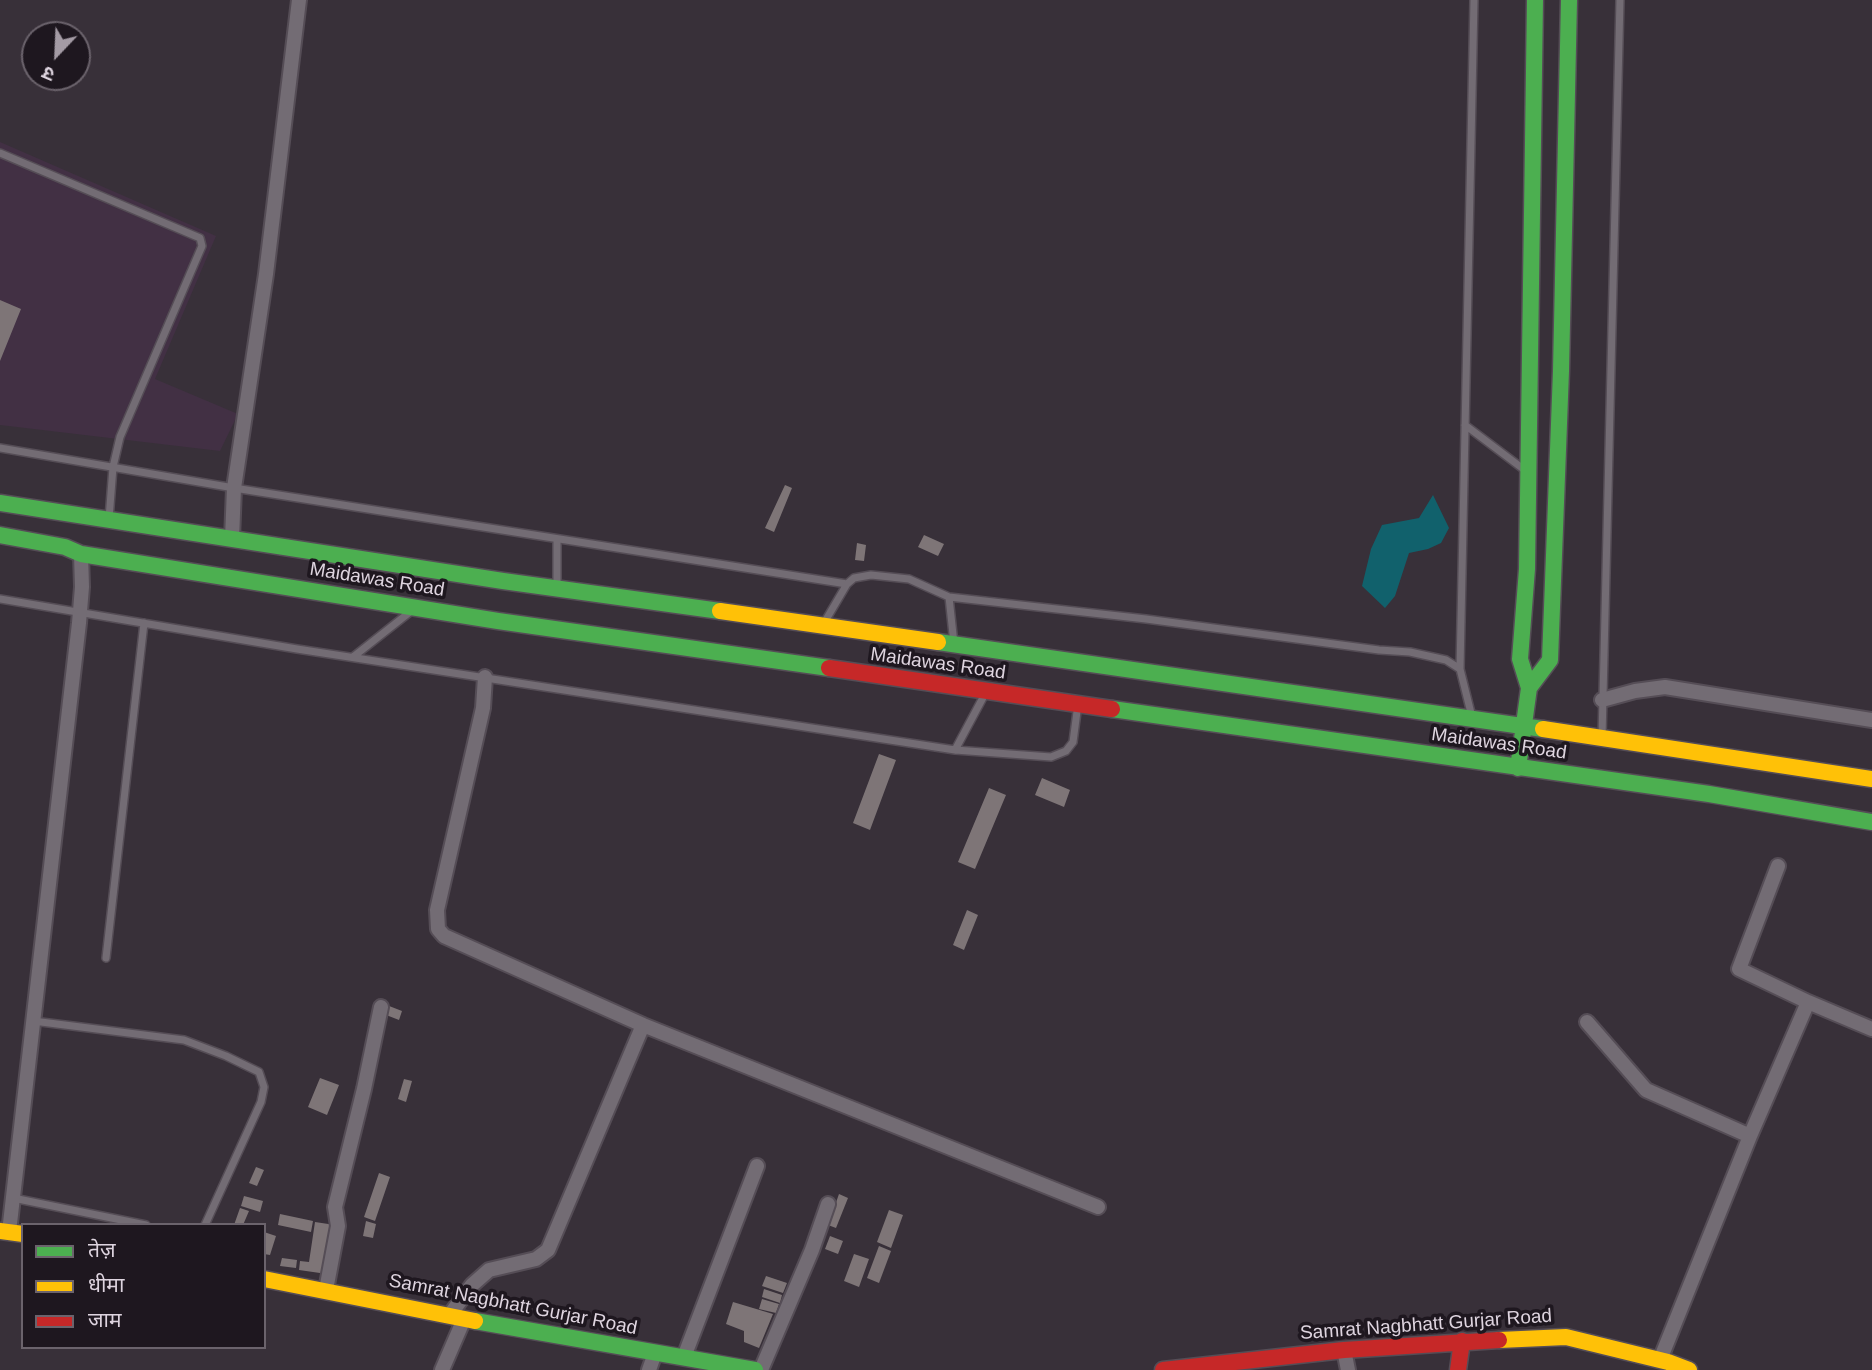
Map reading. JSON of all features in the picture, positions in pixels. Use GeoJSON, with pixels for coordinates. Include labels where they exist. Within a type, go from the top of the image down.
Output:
{"type":"FeatureCollection","features":[{"type":"Feature","properties":{"kind":"street"},"geometry":{"type":"LineString","coordinates":[[232,539],[234,488],[266,274],[299,0]]}},
{"type":"Feature","properties":{"kind":"street"},"geometry":{"type":"LineString","coordinates":[[1529,688],[1520,660],[1527,569],[1535,0]]}},
{"type":"Feature","properties":{"kind":"street"},"geometry":{"type":"LineString","coordinates":[[1518,768],[1529,688],[1550,660],[1561,371],[1569,0]]}},
{"type":"Feature","properties":{"kind":"street","name":"Maidawas Road"},"geometry":{"type":"LineString","coordinates":[[0,503],[557,589],[1522,725],[1872,779]]}},
{"type":"Feature","properties":{"kind":"street","name":"Maidawas Road"},"geometry":{"type":"LineString","coordinates":[[0,536],[65,547],[81,554],[415,607],[986,692],[1709,794],[1872,822]]}},
{"type":"Feature","properties":{"kind":"street"},"geometry":{"type":"LineString","coordinates":[[10,1232],[82,587],[81,554]]}},
{"type":"Feature","properties":{"kind":"street"},"geometry":{"type":"LineString","coordinates":[[485,677],[482,708],[438,910],[438,929],[444,936],[643,1025],[1098,1207]]}},
{"type":"Feature","properties":{"kind":"street"},"geometry":{"type":"LineString","coordinates":[[1602,700],[1635,691],[1665,687],[1872,720]]}},
{"type":"Feature","properties":{"kind":"street"},"geometry":{"type":"LineString","coordinates":[[1778,866],[1739,969],[1872,1029]]}},
{"type":"Feature","properties":{"kind":"street"},"geometry":{"type":"LineString","coordinates":[[1660,1360],[1808,1002]]}},
{"type":"Feature","properties":{"kind":"street"},"geometry":{"type":"LineString","coordinates":[[326,1290],[338,1226],[334,1207],[362,1101],[381,1007]]}},
{"type":"Feature","properties":{"kind":"street"},"geometry":{"type":"LineString","coordinates":[[1587,1022],[1646,1090],[1751,1136]]}},
{"type":"Feature","properties":{"kind":"street"},"geometry":{"type":"LineString","coordinates":[[442,1370],[456,1317],[472,1285],[489,1270],[536,1259],[548,1250],[643,1025]]}},
{"type":"Feature","properties":{"kind":"street"},"geometry":{"type":"LineString","coordinates":[[684,1357],[757,1166]]}},
{"type":"Feature","properties":{"kind":"street"},"geometry":{"type":"LineString","coordinates":[[761,1370],[812,1250],[828,1204]]}},
{"type":"Feature","properties":{"kind":"street","name":"Samrat Nagbhatt Gurjar Road"},"geometry":{"type":"LineString","coordinates":[[266,1279],[456,1317],[755,1370]]}},
{"type":"Feature","properties":{"kind":"street","name":"Samrat Nagbhatt Gurjar Road"},"geometry":{"type":"LineString","coordinates":[[1163,1370],[1343,1350],[1566,1337],[1660,1360],[1689,1370]]}},
{"type":"Feature","properties":{"kind":"street"},"geometry":{"type":"LineString","coordinates":[[1458,1370],[1462,1341]]}},
{"type":"Feature","properties":{"kind":"street"},"geometry":{"type":"LineString","coordinates":[[1343,1350],[1348,1370]]}},
{"type":"Feature","properties":{"kind":"street"},"geometry":{"type":"LineString","coordinates":[[649,1370],[655,1353]]}},
{"type":"Feature","properties":{"kind":"lane"},"geometry":{"type":"LineString","coordinates":[[1472,718],[1461,669],[1474,0]]}},
{"type":"Feature","properties":{"kind":"lane"},"geometry":{"type":"LineString","coordinates":[[1602,737],[1620,0]]}},
{"type":"Feature","properties":{"kind":"lane"},"geometry":{"type":"LineString","coordinates":[[0,153],[200,238],[202,246],[120,437],[113,467],[109,520]]}},
{"type":"Feature","properties":{"kind":"lane"},"geometry":{"type":"LineString","coordinates":[[1465,425],[1529,474]]}},
{"type":"Feature","properties":{"kind":"lane"},"geometry":{"type":"LineString","coordinates":[[0,448],[234,488],[846,584]]}},
{"type":"Feature","properties":{"kind":"lane"},"geometry":{"type":"LineString","coordinates":[[557,539],[557,589]]}},
{"type":"Feature","properties":{"kind":"lane"},"geometry":{"type":"LineString","coordinates":[[822,626],[846,584],[854,578],[871,575],[909,579],[949,597],[1410,652],[1446,660],[1461,669]]}},
{"type":"Feature","properties":{"kind":"lane"},"geometry":{"type":"LineString","coordinates":[[949,597],[954,644]]}},
{"type":"Feature","properties":{"kind":"lane"},"geometry":{"type":"LineString","coordinates":[[0,599],[353,657],[956,750],[1051,757],[1066,751],[1073,743],[1078,703]]}},
{"type":"Feature","properties":{"kind":"lane"},"geometry":{"type":"LineString","coordinates":[[353,657],[415,607]]}},
{"type":"Feature","properties":{"kind":"lane"},"geometry":{"type":"LineString","coordinates":[[106,958],[144,623]]}},
{"type":"Feature","properties":{"kind":"lane"},"geometry":{"type":"LineString","coordinates":[[956,750],[986,692]]}},
{"type":"Feature","properties":{"kind":"lane"},"geometry":{"type":"LineString","coordinates":[[33,1021],[184,1040],[259,1072],[264,1087],[261,1102],[206,1223]]}},
{"type":"Feature","properties":{"kind":"lane"},"geometry":{"type":"LineString","coordinates":[[13,1198],[136,1223]]}},
{"type":"Feature","properties":{"kind":"shaded area"},"geometry":{"type":"Polygon","coordinates":[[[0,142],[216,236],[155,379],[238,414],[220,451],[0,425],[0,142]]]}},
{"type":"Feature","properties":{"kind":"water"},"geometry":{"type":"Polygon","coordinates":[[[1433,495],[1449,528],[1441,543],[1409,553],[1395,596],[1385,608],[1362,586],[1371,549],[1382,525],[1419,518],[1433,495]]]}},
{"type":"Feature","properties":{"kind":"building"},"geometry":{"type":"Polygon","coordinates":[[[0,300],[21,309],[0,361],[0,300]]]}},
{"type":"Feature","properties":{"kind":"building"},"geometry":{"type":"Polygon","coordinates":[[[785,485],[792,488],[774,532],[765,528],[785,485]]]}},
{"type":"Feature","properties":{"kind":"building"},"geometry":{"type":"Polygon","coordinates":[[[924,535],[944,544],[938,556],[918,547],[924,535]]]}},
{"type":"Feature","properties":{"kind":"building"},"geometry":{"type":"Polygon","coordinates":[[[857,543],[866,545],[864,561],[855,560],[857,543]]]}},
{"type":"Feature","properties":{"kind":"building"},"geometry":{"type":"Polygon","coordinates":[[[879,754],[896,760],[870,830],[853,823],[879,754]]]}},
{"type":"Feature","properties":{"kind":"building"},"geometry":{"type":"Polygon","coordinates":[[[1042,778],[1070,790],[1064,807],[1035,795],[1042,778]]]}},
{"type":"Feature","properties":{"kind":"building"},"geometry":{"type":"Polygon","coordinates":[[[989,788],[1006,795],[975,869],[958,862],[989,788]]]}},
{"type":"Feature","properties":{"kind":"building"},"geometry":{"type":"Polygon","coordinates":[[[967,910],[978,915],[964,950],[953,945],[967,910]]]}},
{"type":"Feature","properties":{"kind":"building"},"geometry":{"type":"Polygon","coordinates":[[[384,1004],[402,1011],[399,1020],[381,1013],[384,1004]]]}},
{"type":"Feature","properties":{"kind":"building"},"geometry":{"type":"Polygon","coordinates":[[[320,1078],[339,1085],[327,1115],[308,1107],[320,1078]]]}},
{"type":"Feature","properties":{"kind":"building"},"geometry":{"type":"Polygon","coordinates":[[[404,1079],[412,1081],[406,1102],[398,1099],[404,1079]]]}},
{"type":"Feature","properties":{"kind":"building"},"geometry":{"type":"Polygon","coordinates":[[[256,1167],[264,1170],[257,1186],[249,1183],[256,1167]]]}},
{"type":"Feature","properties":{"kind":"building"},"geometry":{"type":"Polygon","coordinates":[[[379,1173],[390,1177],[375,1221],[364,1217],[379,1173]]]}},
{"type":"Feature","properties":{"kind":"building"},"geometry":{"type":"Polygon","coordinates":[[[839,1194],[848,1198],[836,1228],[828,1225],[839,1194]]]}},
{"type":"Feature","properties":{"kind":"building"},"geometry":{"type":"Polygon","coordinates":[[[244,1196],[263,1201],[260,1212],[241,1206],[244,1196]]]}},
{"type":"Feature","properties":{"kind":"building"},"geometry":{"type":"Polygon","coordinates":[[[240,1208],[249,1211],[244,1223],[235,1223],[240,1208]]]}},
{"type":"Feature","properties":{"kind":"building"},"geometry":{"type":"Polygon","coordinates":[[[889,1210],[903,1215],[891,1248],[877,1242],[889,1210]]]}},
{"type":"Feature","properties":{"kind":"building"},"geometry":{"type":"Polygon","coordinates":[[[280,1214],[313,1221],[311,1232],[278,1225],[280,1214]]]}},
{"type":"Feature","properties":{"kind":"building"},"geometry":{"type":"Polygon","coordinates":[[[366,1221],[376,1224],[373,1238],[363,1236],[366,1221]]]}},
{"type":"Feature","properties":{"kind":"building"},"geometry":{"type":"Polygon","coordinates":[[[315,1222],[335,1225],[327,1274],[299,1270],[300,1261],[309,1262],[315,1222]]]}},
{"type":"Feature","properties":{"kind":"building"},"geometry":{"type":"Polygon","coordinates":[[[266,1233],[276,1236],[270,1255],[266,1254],[266,1233]]]}},
{"type":"Feature","properties":{"kind":"building"},"geometry":{"type":"Polygon","coordinates":[[[830,1236],[843,1241],[838,1254],[825,1249],[830,1236]]]}},
{"type":"Feature","properties":{"kind":"building"},"geometry":{"type":"Polygon","coordinates":[[[879,1246],[891,1251],[879,1283],[867,1278],[879,1246]]]}},
{"type":"Feature","properties":{"kind":"building"},"geometry":{"type":"Polygon","coordinates":[[[854,1254],[869,1259],[859,1287],[844,1281],[854,1254]]]}},
{"type":"Feature","properties":{"kind":"building"},"geometry":{"type":"Polygon","coordinates":[[[282,1258],[297,1260],[296,1268],[280,1266],[282,1258]]]}},
{"type":"Feature","properties":{"kind":"building"},"geometry":{"type":"Polygon","coordinates":[[[766,1276],[787,1283],[783,1293],[762,1286],[766,1276]]]}},
{"type":"Feature","properties":{"kind":"building"},"geometry":{"type":"Polygon","coordinates":[[[764,1289],[782,1295],[780,1303],[762,1297],[764,1289]]]}},
{"type":"Feature","properties":{"kind":"building"},"geometry":{"type":"Polygon","coordinates":[[[762,1299],[779,1304],[776,1313],[759,1309],[762,1299]]]}},
{"type":"Feature","properties":{"kind":"building"},"geometry":{"type":"Polygon","coordinates":[[[733,1302],[773,1314],[759,1348],[744,1342],[744,1331],[726,1324],[733,1302]]]}},
{"type":"Feature","properties":{"kind":"traffic: fast"},"geometry":{"type":"LineString","coordinates":[[1518,768],[1529,688],[1520,659],[1527,569],[1535,0]]}},
{"type":"Feature","properties":{"kind":"traffic: fast"},"geometry":{"type":"LineString","coordinates":[[1529,688],[1550,660],[1561,371],[1569,0]]}},
{"type":"Feature","properties":{"kind":"traffic: fast"},"geometry":{"type":"LineString","coordinates":[[0,503],[503,581],[720,611]]}},
{"type":"Feature","properties":{"kind":"traffic: fast"},"geometry":{"type":"LineString","coordinates":[[0,535],[65,547],[81,554],[498,621],[829,668]]}},
{"type":"Feature","properties":{"kind":"traffic: fast"},"geometry":{"type":"LineString","coordinates":[[938,642],[1543,729]]}},
{"type":"Feature","properties":{"kind":"traffic: fast"},"geometry":{"type":"LineString","coordinates":[[1112,709],[1709,794],[1872,822]]}},
{"type":"Feature","properties":{"kind":"traffic: fast"},"geometry":{"type":"LineString","coordinates":[[475,1321],[755,1370]]}},
{"type":"Feature","properties":{"kind":"traffic: slow"},"geometry":{"type":"LineString","coordinates":[[720,611],[938,642]]}},
{"type":"Feature","properties":{"kind":"traffic: slow"},"geometry":{"type":"LineString","coordinates":[[1543,729],[1872,779]]}},
{"type":"Feature","properties":{"kind":"traffic: slow"},"geometry":{"type":"LineString","coordinates":[[0,1231],[21,1234]]}},
{"type":"Feature","properties":{"kind":"traffic: slow"},"geometry":{"type":"LineString","coordinates":[[266,1279],[475,1321]]}},
{"type":"Feature","properties":{"kind":"traffic: slow"},"geometry":{"type":"LineString","coordinates":[[1499,1340],[1566,1337],[1668,1362],[1689,1370]]}},
{"type":"Feature","properties":{"kind":"traffic: jam"},"geometry":{"type":"LineString","coordinates":[[829,668],[1112,709]]}},
{"type":"Feature","properties":{"kind":"traffic: jam"},"geometry":{"type":"LineString","coordinates":[[1163,1370],[1344,1350],[1499,1340]]}},
{"type":"Feature","properties":{"kind":"traffic: jam"},"geometry":{"type":"LineString","coordinates":[[1458,1370],[1462,1341]]}}]}
